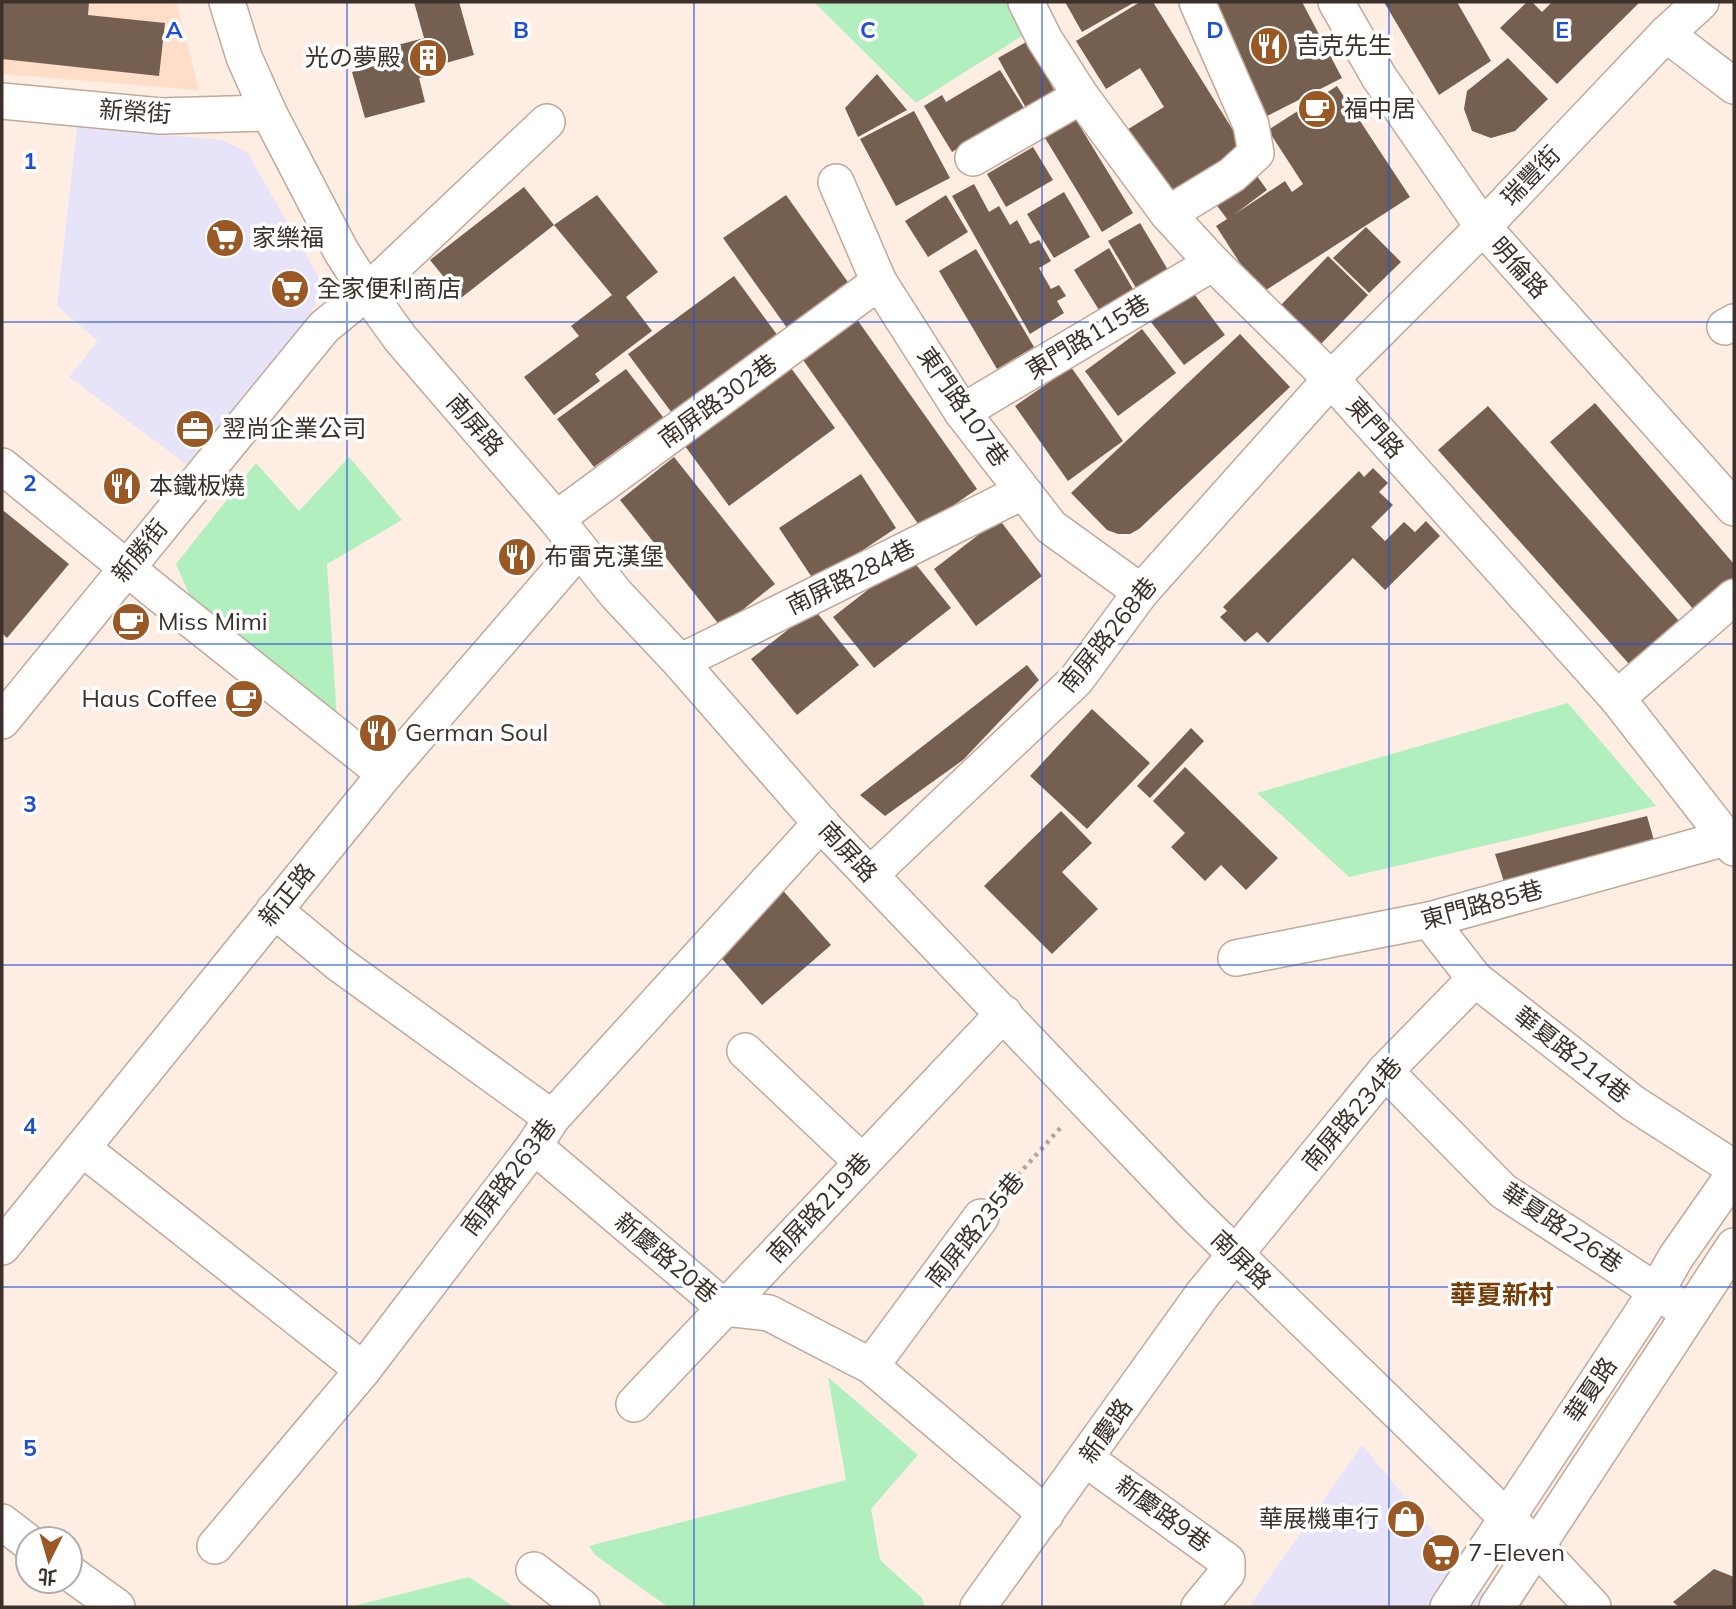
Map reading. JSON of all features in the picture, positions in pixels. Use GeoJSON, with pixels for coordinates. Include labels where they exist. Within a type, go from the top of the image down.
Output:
{"type":"FeatureCollection","features":[{"type":"Feature","properties":{"kind":"street","name":"南屏路"},"geometry":{"type":"LineString","coordinates":[[227,2],[244,57],[269,113],[341,251],[367,292],[400,338],[556,519],[616,594],[680,662],[821,823],[1085,1101],[1234,1254],[1537,1547],[1593,1607]]}},
{"type":"Feature","properties":{"kind":"street","name":"東門路"},"geometry":{"type":"LineString","coordinates":[[1026,2],[1045,40],[1080,96],[1168,214],[1331,379],[1617,698],[1730,843]]}},
{"type":"Feature","properties":{"kind":"street"},"geometry":{"type":"LineString","coordinates":[[1168,214],[1232,175],[1255,153],[1251,125],[1197,2]]}},
{"type":"Feature","properties":{"kind":"street","name":"明倫路"},"geometry":{"type":"LineString","coordinates":[[1336,2],[1379,77],[1483,227],[1734,509]]}},
{"type":"Feature","properties":{"kind":"street","name":"瑞豐街"},"geometry":{"type":"LineString","coordinates":[[1331,379],[1701,2]]}},
{"type":"Feature","properties":{"kind":"street"},"geometry":{"type":"LineString","coordinates":[[1667,34],[1734,86]]}},
{"type":"Feature","properties":{"kind":"street"},"geometry":{"type":"LineString","coordinates":[[973,158],[1080,96]]}},
{"type":"Feature","properties":{"kind":"street","name":"新榮街"},"geometry":{"type":"LineString","coordinates":[[2,101],[161,116],[269,113]]}},
{"type":"Feature","properties":{"kind":"street","name":"新勝街"},"geometry":{"type":"LineString","coordinates":[[2,721],[324,327],[367,292],[547,122]]}},
{"type":"Feature","properties":{"kind":"street","name":"東門路107巷"},"geometry":{"type":"LineString","coordinates":[[836,182],[879,282],[962,412],[1051,527],[1141,592]]}},
{"type":"Feature","properties":{"kind":"street","name":"東門路115巷"},"geometry":{"type":"LineString","coordinates":[[962,412],[1213,262]]}},
{"type":"Feature","properties":{"kind":"street","name":"南屏路302巷"},"geometry":{"type":"LineString","coordinates":[[556,519],[879,282]]}},
{"type":"Feature","properties":{"kind":"street","name":"南屏路268巷"},"geometry":{"type":"LineString","coordinates":[[870,875],[1076,680],[1141,592],[1331,379]]}},
{"type":"Feature","properties":{"kind":"street"},"geometry":{"type":"LineString","coordinates":[[2,466],[385,774]]}},
{"type":"Feature","properties":{"kind":"street","name":"南屏路284巷"},"geometry":{"type":"LineString","coordinates":[[680,662],[1022,492]]}},
{"type":"Feature","properties":{"kind":"street","name":"新正路"},"geometry":{"type":"LineString","coordinates":[[2,1247],[385,774],[579,549]]}},
{"type":"Feature","properties":{"kind":"street"},"geometry":{"type":"LineString","coordinates":[[1617,698],[1734,597]]}},
{"type":"Feature","properties":{"kind":"street","name":"南屏路263巷"},"geometry":{"type":"LineString","coordinates":[[215,1546],[363,1370],[543,1132],[821,823]]}},
{"type":"Feature","properties":{"kind":"street","name":"東門路85巷"},"geometry":{"type":"LineString","coordinates":[[1236,958],[1429,920],[1730,843]]}},
{"type":"Feature","properties":{"kind":"street","name":"新慶路20巷"},"geometry":{"type":"LineString","coordinates":[[274,910],[543,1132],[725,1308],[769,1312],[871,1366],[1046,1514]]}},
{"type":"Feature","properties":{"kind":"street","name":"華夏路214巷"},"geometry":{"type":"LineString","coordinates":[[1429,920],[1475,979],[1633,1103],[1734,1168]]}},
{"type":"Feature","properties":{"kind":"street","name":"南屏路234巷"},"geometry":{"type":"LineString","coordinates":[[1234,1254],[1385,1071],[1475,979]]}},
{"type":"Feature","properties":{"kind":"street","name":"南屏路219巷"},"geometry":{"type":"LineString","coordinates":[[634,1404],[1004,1013]]}},
{"type":"Feature","properties":{"kind":"street"},"geometry":{"type":"LineString","coordinates":[[745,1051],[862,1162]]}},
{"type":"Feature","properties":{"kind":"street","name":"華夏路226巷"},"geometry":{"type":"LineString","coordinates":[[1385,1071],[1503,1191],[1689,1312]]}},
{"type":"Feature","properties":{"kind":"street"},"geometry":{"type":"LineString","coordinates":[[82,1148],[363,1370]]}},
{"type":"Feature","properties":{"kind":"street","name":"華夏路"},"geometry":{"type":"LineString","coordinates":[[1448,1607],[1656,1292],[1676,1257],[1734,1174]]}},
{"type":"Feature","properties":{"kind":"street","name":"南屏路235巷"},"geometry":{"type":"LineString","coordinates":[[871,1366],[981,1217]]}},
{"type":"Feature","properties":{"kind":"street","name":"華夏路"},"geometry":{"type":"LineString","coordinates":[[1497,1607],[1734,1246]]}},
{"type":"Feature","properties":{"kind":"street","name":"新慶路"},"geometry":{"type":"LineString","coordinates":[[991,1603],[1046,1514],[1234,1254]]}},
{"type":"Feature","properties":{"kind":"street","name":"新慶路9巷"},"geometry":{"type":"LineString","coordinates":[[1086,1459],[1227,1560],[1227,1573],[1199,1607]]}},
{"type":"Feature","properties":{"kind":"street"},"geometry":{"type":"LineString","coordinates":[[534,1570],[582,1607]]}},
{"type":"Feature","properties":{"kind":"street"},"geometry":{"type":"LineString","coordinates":[[84,1583],[117,1607]]}},
{"type":"Feature","properties":{"kind":"path","name":"南屏路235巷"},"geometry":{"type":"LineString","coordinates":[[981,1217],[1085,1101]]}},
{"type":"Feature","properties":{"kind":"shaded area"},"geometry":{"type":"Polygon","coordinates":[[[2,2],[176,2],[199,90],[2,74],[2,2]]]}},
{"type":"Feature","properties":{"kind":"shaded area"},"geometry":{"type":"Polygon","coordinates":[[[77,127],[222,140],[247,152],[323,285],[314,307],[194,470],[69,377],[98,341],[57,306],[77,127]]]}},
{"type":"Feature","properties":{"kind":"shaded area"},"geometry":{"type":"Polygon","coordinates":[[[1362,1445],[1496,1607],[1249,1607],[1362,1445]]]}},
{"type":"Feature","properties":{"kind":"green space"},"geometry":{"type":"Polygon","coordinates":[[[814,2],[1009,2],[1025,34],[916,103],[814,2]]]}},
{"type":"Feature","properties":{"kind":"green space"},"geometry":{"type":"Polygon","coordinates":[[[349,457],[402,520],[327,564],[337,720],[190,596],[176,564],[256,463],[299,511],[349,457]]]}},
{"type":"Feature","properties":{"kind":"green space"},"geometry":{"type":"Polygon","coordinates":[[[1568,703],[1656,806],[1349,877],[1257,793],[1568,703]]]}},
{"type":"Feature","properties":{"kind":"green space"},"geometry":{"type":"Polygon","coordinates":[[[828,1377],[918,1455],[871,1509],[880,1560],[922,1598],[925,1607],[668,1607],[595,1555],[589,1546],[846,1480],[828,1377]]]}},
{"type":"Feature","properties":{"kind":"green space"},"geometry":{"type":"Polygon","coordinates":[[[469,1577],[514,1607],[350,1607],[469,1577]]]}},
{"type":"Feature","properties":{"kind":"building"},"geometry":{"type":"Polygon","coordinates":[[[2,2],[89,2],[88,15],[165,23],[159,76],[2,59],[2,2]]]}},
{"type":"Feature","properties":{"kind":"building","name":"光の夢殿"},"geometry":{"type":"Polygon","coordinates":[[[414,2],[459,2],[474,55],[432,67],[434,74],[419,78],[425,102],[365,118],[352,72],[393,61],[390,47],[424,38],[414,2]]]}},
{"type":"Feature","properties":{"kind":"building"},"geometry":{"type":"Polygon","coordinates":[[[1065,2],[1135,2],[1082,32],[1065,2]]]}},
{"type":"Feature","properties":{"kind":"building"},"geometry":{"type":"Polygon","coordinates":[[[1140,2],[1153,2],[1246,151],[1168,199],[1125,131],[1164,107],[1140,68],[1106,89],[1076,41],[1140,2]]]}},
{"type":"Feature","properties":{"kind":"building"},"geometry":{"type":"Polygon","coordinates":[[[1208,2],[1302,2],[1342,78],[1267,116],[1208,2]]]}},
{"type":"Feature","properties":{"kind":"building"},"geometry":{"type":"Polygon","coordinates":[[[1384,2],[1457,2],[1491,61],[1439,95],[1384,2]]]}},
{"type":"Feature","properties":{"kind":"building"},"geometry":{"type":"Polygon","coordinates":[[[1527,2],[1532,2],[1542,12],[1552,2],[1640,2],[1557,84],[1500,28],[1527,2]]]}},
{"type":"Feature","properties":{"kind":"building"},"geometry":{"type":"Polygon","coordinates":[[[1028,41],[1055,92],[1026,108],[998,58],[1028,41]]]}},
{"type":"Feature","properties":{"kind":"building"},"geometry":{"type":"Polygon","coordinates":[[[1508,58],[1548,99],[1515,131],[1491,138],[1472,131],[1464,109],[1467,91],[1508,58]]]}},
{"type":"Feature","properties":{"kind":"building"},"geometry":{"type":"Polygon","coordinates":[[[1000,70],[1024,108],[952,152],[924,106],[942,95],[946,102],[1000,70]]]}},
{"type":"Feature","properties":{"kind":"building"},"geometry":{"type":"Polygon","coordinates":[[[877,74],[907,110],[858,137],[845,108],[877,74]]]}},
{"type":"Feature","properties":{"kind":"building"},"geometry":{"type":"Polygon","coordinates":[[[1337,86],[1410,197],[1260,294],[1216,226],[1227,219],[1212,199],[1252,169],[1267,190],[1235,214],[1285,181],[1292,192],[1303,184],[1268,130],[1337,86]]]}},
{"type":"Feature","properties":{"kind":"building"},"geometry":{"type":"Polygon","coordinates":[[[914,111],[950,178],[896,206],[860,139],[914,111]]]}},
{"type":"Feature","properties":{"kind":"building"},"geometry":{"type":"Polygon","coordinates":[[[1073,115],[1133,213],[1102,232],[1042,133],[1073,115]]]}},
{"type":"Feature","properties":{"kind":"building"},"geometry":{"type":"Polygon","coordinates":[[[1033,147],[1053,180],[1006,207],[987,174],[1033,147]]]}},
{"type":"Feature","properties":{"kind":"building"},"geometry":{"type":"Polygon","coordinates":[[[974,184],[989,212],[999,206],[1010,225],[1017,220],[1030,244],[1039,240],[1051,261],[1039,268],[1051,289],[1059,285],[1066,296],[1057,301],[1064,313],[1030,334],[952,196],[974,184]]]}},
{"type":"Feature","properties":{"kind":"building"},"geometry":{"type":"Polygon","coordinates":[[[524,187],[554,225],[461,298],[430,260],[524,187]]]}},
{"type":"Feature","properties":{"kind":"building"},"geometry":{"type":"Polygon","coordinates":[[[1064,192],[1090,237],[1054,258],[1027,214],[1064,192]]]}},
{"type":"Feature","properties":{"kind":"building"},"geometry":{"type":"Polygon","coordinates":[[[597,195],[658,272],[626,297],[652,331],[595,374],[600,381],[554,415],[524,377],[579,336],[571,326],[612,295],[554,225],[597,195]]]}},
{"type":"Feature","properties":{"kind":"building"},"geometry":{"type":"Polygon","coordinates":[[[786,195],[850,285],[787,328],[723,238],[786,195]]]}},
{"type":"Feature","properties":{"kind":"building"},"geometry":{"type":"Polygon","coordinates":[[[946,195],[968,232],[928,257],[905,221],[946,195]]]}},
{"type":"Feature","properties":{"kind":"building"},"geometry":{"type":"Polygon","coordinates":[[[1140,223],[1171,275],[1139,293],[1108,241],[1140,223]]]}},
{"type":"Feature","properties":{"kind":"building"},"geometry":{"type":"Polygon","coordinates":[[[1366,227],[1401,262],[1369,293],[1333,258],[1366,227]]]}},
{"type":"Feature","properties":{"kind":"building"},"geometry":{"type":"Polygon","coordinates":[[[1109,248],[1133,289],[1099,310],[1074,270],[1109,248]]]}},
{"type":"Feature","properties":{"kind":"building"},"geometry":{"type":"Polygon","coordinates":[[[976,249],[1034,347],[997,369],[939,271],[976,249]]]}},
{"type":"Feature","properties":{"kind":"building"},"geometry":{"type":"Polygon","coordinates":[[[1328,256],[1368,295],[1321,344],[1281,305],[1328,256]]]}},
{"type":"Feature","properties":{"kind":"building"},"geometry":{"type":"Polygon","coordinates":[[[734,276],[778,336],[672,413],[628,354],[734,276]]]}},
{"type":"Feature","properties":{"kind":"building"},"geometry":{"type":"Polygon","coordinates":[[[1192,291],[1225,335],[1184,365],[1151,322],[1192,291]]]}},
{"type":"Feature","properties":{"kind":"building"},"geometry":{"type":"Polygon","coordinates":[[[856,318],[977,489],[921,528],[801,357],[856,318]]]}},
{"type":"Feature","properties":{"kind":"building"},"geometry":{"type":"Polygon","coordinates":[[[1142,329],[1176,373],[1118,416],[1085,371],[1142,329]]]}},
{"type":"Feature","properties":{"kind":"building"},"geometry":{"type":"Polygon","coordinates":[[[1240,334],[1290,387],[1139,529],[1130,534],[1107,530],[1071,493],[1240,334]]]}},
{"type":"Feature","properties":{"kind":"building"},"geometry":{"type":"Polygon","coordinates":[[[1071,367],[1123,441],[1068,481],[1015,406],[1071,367]]]}},
{"type":"Feature","properties":{"kind":"building"},"geometry":{"type":"Polygon","coordinates":[[[791,368],[835,428],[729,506],[685,446],[791,368]]]}},
{"type":"Feature","properties":{"kind":"building"},"geometry":{"type":"Polygon","coordinates":[[[626,369],[663,417],[594,467],[557,419],[626,369]]]}},
{"type":"Feature","properties":{"kind":"building"},"geometry":{"type":"Polygon","coordinates":[[[1595,403],[1734,564],[1734,588],[1700,617],[1550,442],[1595,403]]]}},
{"type":"Feature","properties":{"kind":"building"},"geometry":{"type":"Polygon","coordinates":[[[1488,406],[1679,621],[1630,665],[1438,450],[1488,406]]]}},
{"type":"Feature","properties":{"kind":"building"},"geometry":{"type":"Polygon","coordinates":[[[674,457],[775,584],[721,627],[620,500],[674,457]]]}},
{"type":"Feature","properties":{"kind":"building"},"geometry":{"type":"Polygon","coordinates":[[[1373,468],[1388,483],[1379,492],[1393,505],[1371,527],[1385,541],[1404,522],[1415,532],[1426,521],[1440,536],[1385,590],[1353,558],[1268,643],[1257,632],[1245,642],[1220,617],[1227,611],[1223,607],[1359,471],[1364,477],[1373,468]]]}},
{"type":"Feature","properties":{"kind":"building"},"geometry":{"type":"Polygon","coordinates":[[[861,474],[896,528],[815,582],[779,528],[861,474]]]}},
{"type":"Feature","properties":{"kind":"building"},"geometry":{"type":"Polygon","coordinates":[[[4,511],[69,564],[7,638],[2,633],[4,511]]]}},
{"type":"Feature","properties":{"kind":"building"},"geometry":{"type":"Polygon","coordinates":[[[999,519],[1042,576],[976,626],[934,569],[999,519]]]}},
{"type":"Feature","properties":{"kind":"building"},"geometry":{"type":"Polygon","coordinates":[[[910,557],[951,608],[874,668],[833,617],[910,557]]]}},
{"type":"Feature","properties":{"kind":"building"},"geometry":{"type":"Polygon","coordinates":[[[814,609],[859,665],[797,715],[751,659],[814,609]]]}},
{"type":"Feature","properties":{"kind":"building"},"geometry":{"type":"Polygon","coordinates":[[[1027,665],[1039,680],[963,760],[885,816],[860,795],[1027,665]]]}},
{"type":"Feature","properties":{"kind":"building"},"geometry":{"type":"Polygon","coordinates":[[[1092,709],[1150,763],[1087,829],[1030,776],[1092,709]]]}},
{"type":"Feature","properties":{"kind":"building"},"geometry":{"type":"Polygon","coordinates":[[[1191,728],[1204,741],[1150,798],[1137,786],[1191,728]]]}},
{"type":"Feature","properties":{"kind":"building"},"geometry":{"type":"Polygon","coordinates":[[[1185,767],[1278,858],[1246,890],[1221,865],[1205,881],[1171,847],[1185,833],[1153,801],[1185,767]]]}},
{"type":"Feature","properties":{"kind":"building"},"geometry":{"type":"Polygon","coordinates":[[[1061,811],[1092,843],[1062,872],[1098,909],[1052,954],[984,886],[1061,811]]]}},
{"type":"Feature","properties":{"kind":"building"},"geometry":{"type":"Polygon","coordinates":[[[1647,816],[1657,851],[1507,891],[1495,854],[1647,816]]]}},
{"type":"Feature","properties":{"kind":"building"},"geometry":{"type":"Polygon","coordinates":[[[779,886],[831,945],[762,1005],[711,946],[779,886]]]}},
{"type":"Feature","properties":{"kind":"building"},"geometry":{"type":"Polygon","coordinates":[[[1714,1569],[1734,1577],[1734,1607],[1679,1607],[1673,1602],[1714,1569]]]}},
{"type":"Feature","properties":{"kind":"place","name":"吉克先生"},"geometry":{"type":"Point","coordinates":[1269,46]}},
{"type":"Feature","properties":{"kind":"place","name":"光の夢殿"},"geometry":{"type":"Point","coordinates":[428,58]}},
{"type":"Feature","properties":{"kind":"place","name":"福中居"},"geometry":{"type":"Point","coordinates":[1317,109]}},
{"type":"Feature","properties":{"kind":"place","name":"家樂福"},"geometry":{"type":"Point","coordinates":[225,238]}},
{"type":"Feature","properties":{"kind":"place","name":"全家便利商店"},"geometry":{"type":"Point","coordinates":[290,289]}},
{"type":"Feature","properties":{"kind":"place","name":"翌尚企業公司"},"geometry":{"type":"Point","coordinates":[195,429]}},
{"type":"Feature","properties":{"kind":"place","name":"本鐵板燒"},"geometry":{"type":"Point","coordinates":[122,486]}},
{"type":"Feature","properties":{"kind":"place","name":"布雷克漢堡"},"geometry":{"type":"Point","coordinates":[517,557]}},
{"type":"Feature","properties":{"kind":"place","name":"Miss Mimi"},"geometry":{"type":"Point","coordinates":[131,622]}},
{"type":"Feature","properties":{"kind":"place","name":"Haus Coffee"},"geometry":{"type":"Point","coordinates":[244,699]}},
{"type":"Feature","properties":{"kind":"place","name":"German Soul"},"geometry":{"type":"Point","coordinates":[378,733]}},
{"type":"Feature","properties":{"kind":"place","name":"華展機車行"},"geometry":{"type":"Point","coordinates":[1406,1519]}},
{"type":"Feature","properties":{"kind":"place","name":"7-Eleven"},"geometry":{"type":"Point","coordinates":[1441,1553]}},
{"type":"Feature","properties":{"kind":"district","name":"華夏新村"},"geometry":{"type":"Point","coordinates":[1502,1295]}}]}
